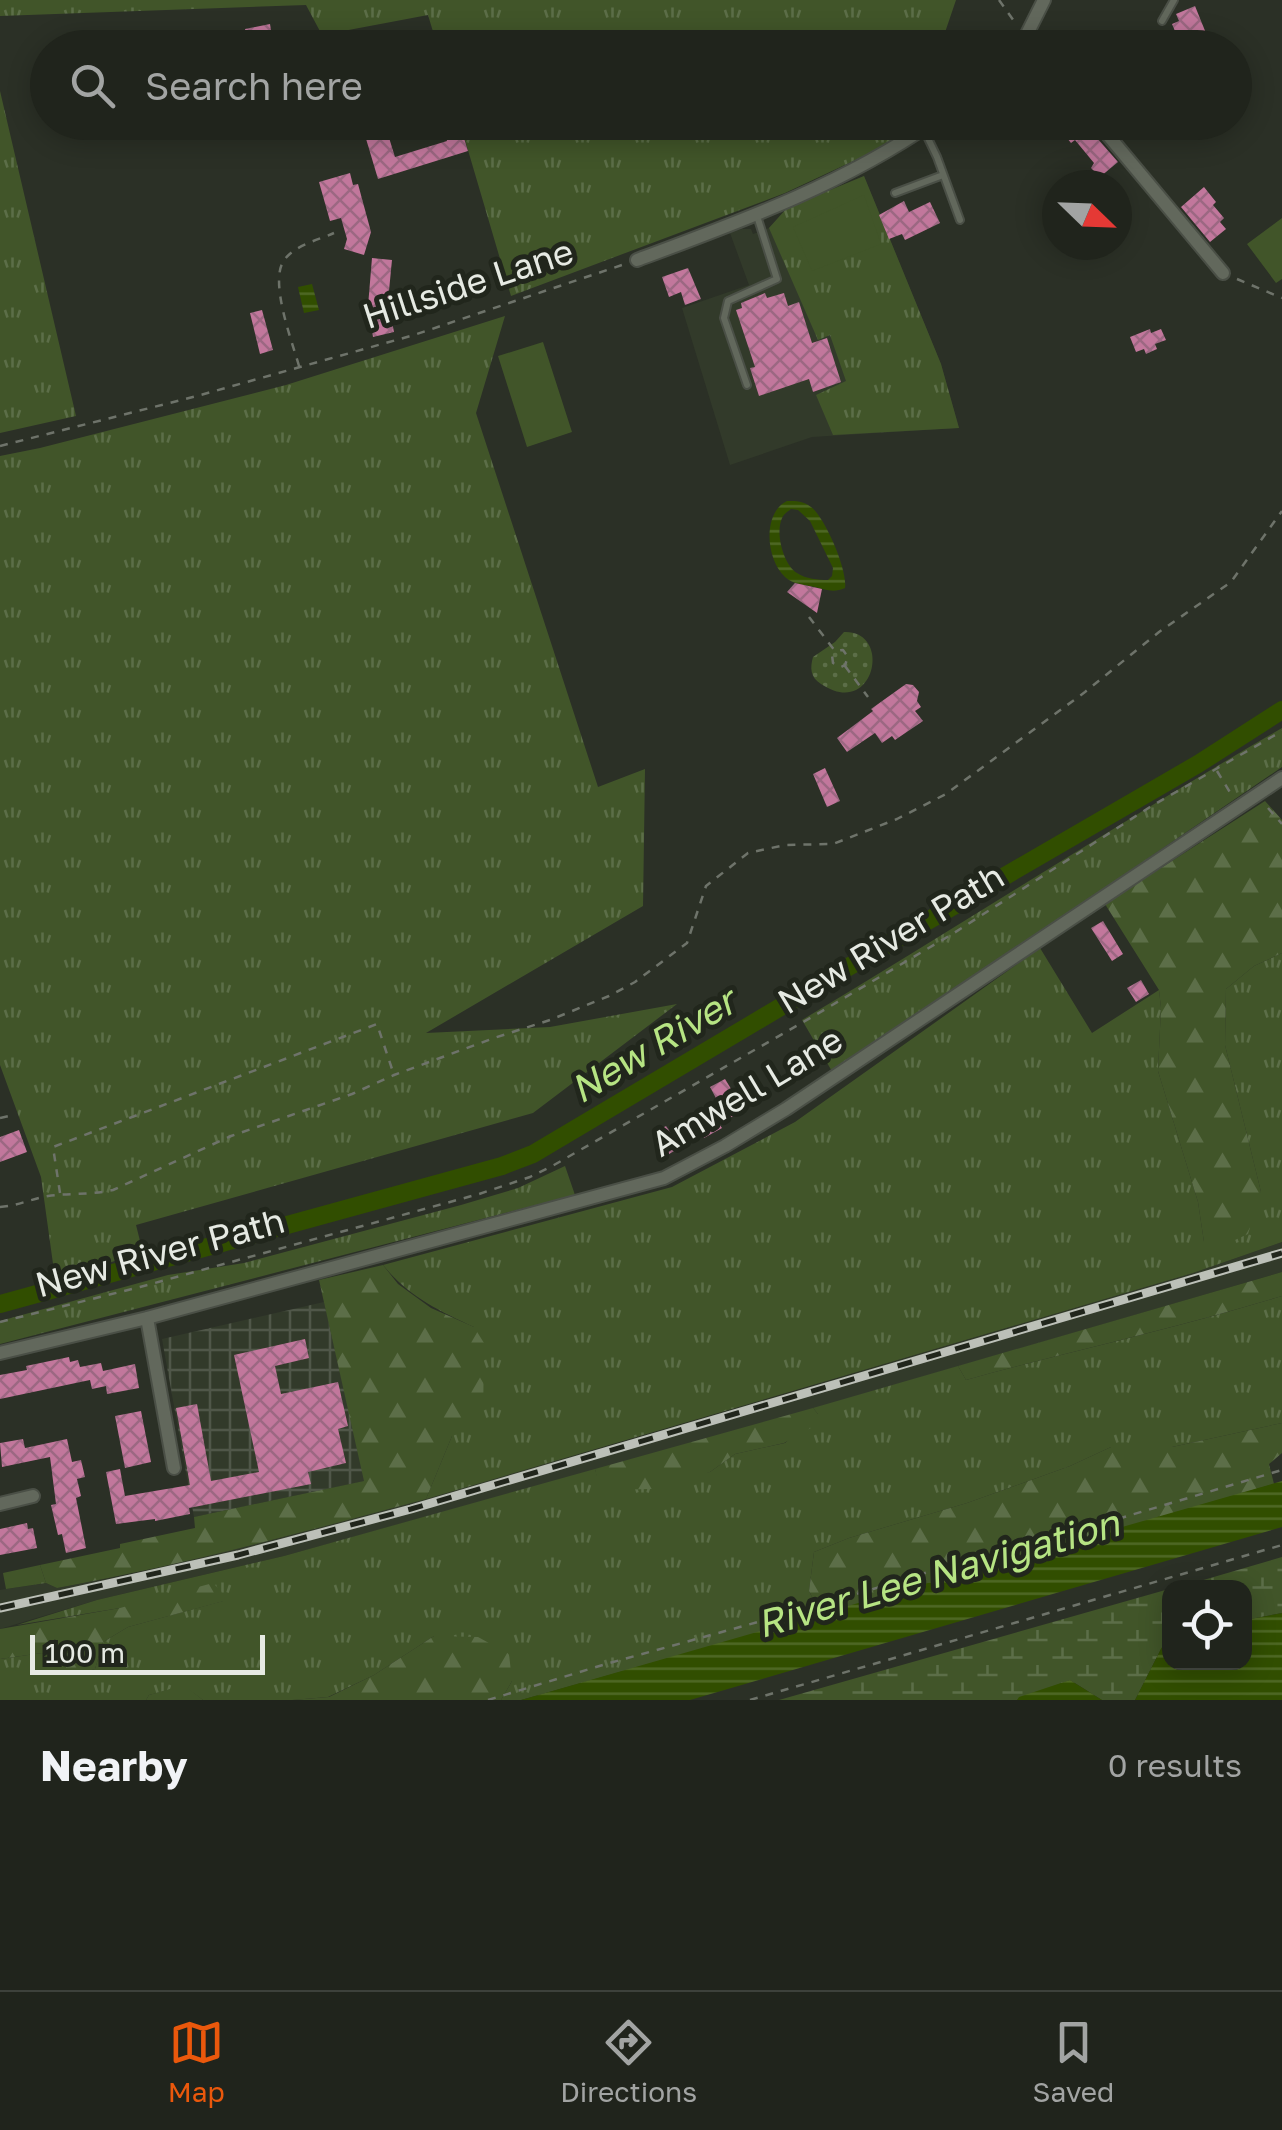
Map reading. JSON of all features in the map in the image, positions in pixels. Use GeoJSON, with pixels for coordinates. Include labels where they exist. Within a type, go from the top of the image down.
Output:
{"type":"FeatureCollection","features":[{"type":"Feature","properties":{"kind":"street"},"geometry":{"type":"LineString","coordinates":[[1031,30],[1044,0]]}},
{"type":"Feature","properties":{"kind":"street"},"geometry":{"type":"LineString","coordinates":[[637,260],[756,215],[852,172],[905,140]]}},
{"type":"Feature","properties":{"kind":"street"},"geometry":{"type":"LineString","coordinates":[[1111,140],[1224,274]]}},
{"type":"Feature","properties":{"kind":"street","name":"Amwell Lane"},"geometry":{"type":"LineString","coordinates":[[0,1353],[147,1318],[664,1178],[786,1110],[1282,778]]}},
{"type":"Feature","properties":{"kind":"street"},"geometry":{"type":"LineString","coordinates":[[147,1318],[174,1468]]}},
{"type":"Feature","properties":{"kind":"street"},"geometry":{"type":"LineString","coordinates":[[0,1504],[33,1496]]}},
{"type":"Feature","properties":{"kind":"lane"},"geometry":{"type":"LineString","coordinates":[[1162,20],[1174,0]]}},
{"type":"Feature","properties":{"kind":"lane"},"geometry":{"type":"LineString","coordinates":[[932,140],[960,220]]}},
{"type":"Feature","properties":{"kind":"lane"},"geometry":{"type":"LineString","coordinates":[[895,193],[943,175]]}},
{"type":"Feature","properties":{"kind":"lane"},"geometry":{"type":"LineString","coordinates":[[747,385],[724,318],[728,302],[777,279],[756,215]]}},
{"type":"Feature","properties":{"kind":"path"},"geometry":{"type":"LineString","coordinates":[[999,0],[1017,30]]}},
{"type":"Feature","properties":{"kind":"path"},"geometry":{"type":"LineString","coordinates":[[299,367],[279,288],[280,265],[296,249],[334,233]]}},
{"type":"Feature","properties":{"kind":"path","name":"Hillside Lane"},"geometry":{"type":"LineString","coordinates":[[0,446],[414,335],[637,260]]}},
{"type":"Feature","properties":{"kind":"path"},"geometry":{"type":"LineString","coordinates":[[1224,274],[1282,298]]}},
{"type":"Feature","properties":{"kind":"path"},"geometry":{"type":"LineString","coordinates":[[0,1208],[42,1197],[113,1190],[231,1136],[550,1020],[635,982],[687,943],[706,886],[748,852],[785,845],[833,844],[897,819],[946,794],[1231,582],[1282,511]]}},
{"type":"Feature","properties":{"kind":"path"},"geometry":{"type":"LineString","coordinates":[[810,616],[835,651]]}},
{"type":"Feature","properties":{"kind":"path"},"geometry":{"type":"LineString","coordinates":[[835,651],[847,653],[845,665]]}},
{"type":"Feature","properties":{"kind":"path"},"geometry":{"type":"LineString","coordinates":[[835,651],[833,663],[845,665]]}},
{"type":"Feature","properties":{"kind":"path"},"geometry":{"type":"LineString","coordinates":[[845,665],[868,697]]}},
{"type":"Feature","properties":{"kind":"path","name":"New River Path"},"geometry":{"type":"LineString","coordinates":[[0,1322],[140,1287],[530,1177],[954,933],[1150,806],[1282,731]]}},
{"type":"Feature","properties":{"kind":"path"},"geometry":{"type":"LineString","coordinates":[[1216,770],[1234,798]]}},
{"type":"Feature","properties":{"kind":"path"},"geometry":{"type":"LineString","coordinates":[[1257,795],[1282,824]]}},
{"type":"Feature","properties":{"kind":"path"},"geometry":{"type":"LineString","coordinates":[[60,1195],[54,1147],[377,1024],[394,1076]]}},
{"type":"Feature","properties":{"kind":"path"},"geometry":{"type":"LineString","coordinates":[[0,1118],[10,1116]]}},
{"type":"Feature","properties":{"kind":"path"},"geometry":{"type":"LineString","coordinates":[[488,1700],[1282,1470]]}},
{"type":"Feature","properties":{"kind":"path"},"geometry":{"type":"LineString","coordinates":[[750,1700],[1282,1544]]}},
{"type":"Feature","properties":{"kind":"shaded area"},"geometry":{"type":"Polygon","coordinates":[[[864,176],[941,364],[959,428],[812,437],[730,465],[682,308],[749,285],[730,233],[751,229],[753,234],[769,228],[787,208],[864,176]]]}},
{"type":"Feature","properties":{"kind":"shaded area"},"geometry":{"type":"Polygon","coordinates":[[[312,284],[319,310],[304,313],[298,287],[312,284]]]}},
{"type":"Feature","properties":{"kind":"shaded area"},"geometry":{"type":"Polygon","coordinates":[[[787,501],[797,501],[817,513],[839,558],[845,588],[830,590],[799,584],[779,569],[771,549],[770,526],[779,507],[787,501]],[[791,509],[781,521],[785,557],[801,575],[828,580],[833,568],[810,521],[791,509]]]}},
{"type":"Feature","properties":{"kind":"shaded area"},"geometry":{"type":"Polygon","coordinates":[[[1282,1242],[1282,1272],[765,1423],[284,1556],[97,1600],[0,1629],[0,1590],[46,1583],[57,1588],[137,1573],[299,1533],[626,1441],[1193,1273],[1282,1242]]]}},
{"type":"Feature","properties":{"kind":"shaded area"},"geometry":{"type":"Polygon","coordinates":[[[324,1302],[365,1481],[194,1517],[162,1339],[324,1302]]]}},
{"type":"Feature","properties":{"kind":"shaded area"},"geometry":{"type":"Polygon","coordinates":[[[1282,1481],[1282,1527],[690,1700],[521,1700],[1282,1481]]]}},
{"type":"Feature","properties":{"kind":"shaded area"},"geometry":{"type":"Polygon","coordinates":[[[1282,1613],[1282,1700],[1135,1700],[1162,1647],[1162,1670],[1252,1670],[1252,1619],[1282,1613]]]}},
{"type":"Feature","properties":{"kind":"shaded area"},"geometry":{"type":"Polygon","coordinates":[[[1070,1680],[1102,1700],[1017,1700],[1019,1697],[1070,1680]]]}},
{"type":"Feature","properties":{"kind":"green space"},"geometry":{"type":"Polygon","coordinates":[[[0,0],[956,0],[946,30],[433,30],[428,15],[348,30],[319,30],[306,5],[0,16],[0,0]]]}},
{"type":"Feature","properties":{"kind":"green space"},"geometry":{"type":"Polygon","coordinates":[[[0,91],[76,416],[0,433],[0,91]]]}},
{"type":"Feature","properties":{"kind":"green space"},"geometry":{"type":"Polygon","coordinates":[[[465,140],[897,140],[785,193],[511,296],[465,140]]]}},
{"type":"Feature","properties":{"kind":"green space"},"geometry":{"type":"Polygon","coordinates":[[[864,176],[941,364],[959,428],[833,435],[816,395],[846,381],[830,335],[818,340],[769,228],[787,208],[864,176]]]}},
{"type":"Feature","properties":{"kind":"green space"},"geometry":{"type":"Polygon","coordinates":[[[864,195],[881,244],[812,271],[793,227],[864,195]]]}},
{"type":"Feature","properties":{"kind":"green space"},"geometry":{"type":"Polygon","coordinates":[[[1282,218],[1282,279],[1276,283],[1247,244],[1282,218]]]}},
{"type":"Feature","properties":{"kind":"green space"},"geometry":{"type":"Polygon","coordinates":[[[505,316],[476,413],[598,787],[645,769],[643,906],[426,1033],[550,1027],[677,1004],[533,1113],[136,1225],[143,1253],[55,1278],[41,1177],[0,1065],[0,456],[286,385],[505,316]]]}},
{"type":"Feature","properties":{"kind":"green space"},"geometry":{"type":"Polygon","coordinates":[[[543,342],[572,432],[527,447],[498,356],[543,342]]]}},
{"type":"Feature","properties":{"kind":"green space"},"geometry":{"type":"Polygon","coordinates":[[[844,632],[859,635],[869,644],[872,657],[865,683],[854,691],[840,692],[817,681],[811,665],[813,657],[844,632]]]}},
{"type":"Feature","properties":{"kind":"green space"},"geometry":{"type":"Polygon","coordinates":[[[1282,728],[1282,767],[833,1073],[802,1020],[1282,728]]]}},
{"type":"Feature","properties":{"kind":"green space"},"geometry":{"type":"Polygon","coordinates":[[[1265,801],[1282,820],[1282,953],[1254,966],[1226,989],[1225,1045],[1261,1192],[1248,1234],[1222,1246],[1204,1242],[1198,1202],[1158,1071],[1159,990],[1105,904],[1265,801]]]}},
{"type":"Feature","properties":{"kind":"green space"},"geometry":{"type":"Polygon","coordinates":[[[1040,948],[1092,1033],[1159,990],[1158,1071],[1198,1202],[1204,1242],[1261,1192],[1225,1045],[1226,989],[1254,966],[1282,953],[1282,1242],[1193,1273],[426,1499],[452,1436],[474,1327],[436,1309],[383,1265],[672,1187],[795,1122],[1040,948]]]}},
{"type":"Feature","properties":{"kind":"green space"},"geometry":{"type":"Polygon","coordinates":[[[565,1166],[575,1195],[0,1344],[0,1321],[168,1275],[244,1263],[461,1205],[518,1188],[565,1166]]]}},
{"type":"Feature","properties":{"kind":"green space"},"geometry":{"type":"Polygon","coordinates":[[[383,1265],[398,1284],[431,1308],[474,1327],[484,1343],[483,1422],[452,1436],[426,1499],[150,1569],[57,1588],[46,1583],[40,1565],[195,1528],[194,1517],[364,1481],[319,1280],[383,1265]]]}},
{"type":"Feature","properties":{"kind":"green space"},"geometry":{"type":"Polygon","coordinates":[[[1282,1272],[1282,1296],[1243,1308],[966,1380],[958,1366],[1282,1272]]]}},
{"type":"Feature","properties":{"kind":"green space"},"geometry":{"type":"Polygon","coordinates":[[[1282,1296],[1282,1423],[1172,1447],[1111,1447],[967,1503],[814,1552],[809,1591],[821,1615],[521,1700],[501,1700],[512,1681],[434,1636],[374,1675],[328,1697],[203,1700],[184,1686],[149,1695],[146,1700],[0,1700],[0,1659],[42,1653],[78,1673],[95,1669],[103,1642],[128,1627],[223,1601],[120,1608],[17,1625],[97,1600],[284,1556],[595,1469],[599,1483],[710,1472],[735,1454],[785,1443],[818,1414],[813,1408],[958,1366],[966,1380],[1282,1296]]]}},
{"type":"Feature","properties":{"kind":"green space"},"geometry":{"type":"Polygon","coordinates":[[[813,1408],[820,1423],[784,1443],[735,1454],[710,1472],[651,1489],[608,1490],[598,1483],[595,1469],[813,1408]]]}},
{"type":"Feature","properties":{"kind":"green space"},"geometry":{"type":"Polygon","coordinates":[[[1282,1423],[1282,1453],[1269,1464],[1274,1484],[821,1615],[809,1591],[814,1552],[849,1538],[967,1503],[1111,1447],[1172,1447],[1282,1423]]]}},
{"type":"Feature","properties":{"kind":"green space"},"geometry":{"type":"Polygon","coordinates":[[[1282,1557],[1282,1613],[1252,1619],[1252,1580],[1203,1580],[1282,1557]]]}},
{"type":"Feature","properties":{"kind":"green space"},"geometry":{"type":"Polygon","coordinates":[[[40,1565],[46,1583],[6,1589],[3,1573],[40,1565]]]}},
{"type":"Feature","properties":{"kind":"green space"},"geometry":{"type":"Polygon","coordinates":[[[213,1583],[224,1601],[128,1627],[103,1642],[95,1669],[78,1674],[42,1653],[0,1659],[0,1629],[120,1608],[213,1583]]]}},
{"type":"Feature","properties":{"kind":"green space"},"geometry":{"type":"Polygon","coordinates":[[[1162,1591],[1162,1647],[1135,1700],[1102,1700],[1070,1680],[1017,1700],[779,1700],[1162,1591]]]}},
{"type":"Feature","properties":{"kind":"green space"},"geometry":{"type":"Polygon","coordinates":[[[434,1636],[478,1637],[509,1654],[512,1681],[501,1700],[292,1700],[329,1697],[374,1675],[434,1636]]]}},
{"type":"Feature","properties":{"kind":"green space"},"geometry":{"type":"Polygon","coordinates":[[[184,1685],[203,1700],[146,1700],[149,1695],[184,1685]]]}},
{"type":"Feature","properties":{"kind":"building"},"geometry":{"type":"Polygon","coordinates":[[[1195,6],[1205,30],[1174,30],[1172,24],[1179,21],[1176,14],[1195,6]]]}},
{"type":"Feature","properties":{"kind":"building"},"geometry":{"type":"Polygon","coordinates":[[[270,24],[271,30],[245,30],[270,24]]]}},
{"type":"Feature","properties":{"kind":"building"},"geometry":{"type":"Polygon","coordinates":[[[366,140],[390,140],[395,157],[447,140],[465,140],[468,151],[378,179],[366,140]]]}},
{"type":"Feature","properties":{"kind":"building"},"geometry":{"type":"Polygon","coordinates":[[[1075,140],[1099,140],[1118,162],[1108,170],[1091,168],[1094,163],[1075,140]]]}},
{"type":"Feature","properties":{"kind":"building"},"geometry":{"type":"Polygon","coordinates":[[[350,173],[353,185],[358,184],[371,232],[364,255],[344,249],[347,239],[341,218],[330,221],[319,182],[350,173]]]}},
{"type":"Feature","properties":{"kind":"building"},"geometry":{"type":"Polygon","coordinates":[[[1204,187],[1216,202],[1213,205],[1224,218],[1220,222],[1226,229],[1210,242],[1181,207],[1204,187]]]}},
{"type":"Feature","properties":{"kind":"building"},"geometry":{"type":"Polygon","coordinates":[[[904,201],[909,212],[930,202],[940,223],[905,240],[902,234],[889,239],[879,215],[904,201]]]}},
{"type":"Feature","properties":{"kind":"building"},"geometry":{"type":"Polygon","coordinates":[[[372,258],[392,260],[388,301],[394,332],[373,337],[368,306],[372,258]]]}},
{"type":"Feature","properties":{"kind":"building"},"geometry":{"type":"Polygon","coordinates":[[[688,268],[701,299],[685,305],[681,292],[669,297],[662,277],[688,268]]]}},
{"type":"Feature","properties":{"kind":"building"},"geometry":{"type":"Polygon","coordinates":[[[765,293],[767,298],[784,293],[788,306],[799,302],[812,343],[827,338],[841,382],[813,392],[809,379],[759,396],[750,368],[755,367],[736,310],[742,308],[741,303],[765,293]]]}},
{"type":"Feature","properties":{"kind":"building"},"geometry":{"type":"Polygon","coordinates":[[[262,310],[273,350],[260,354],[250,313],[262,310]]]}},
{"type":"Feature","properties":{"kind":"building"},"geometry":{"type":"Polygon","coordinates":[[[1150,329],[1151,333],[1161,329],[1166,340],[1155,344],[1157,349],[1146,354],[1144,349],[1136,352],[1130,337],[1150,329]]]}},
{"type":"Feature","properties":{"kind":"building"},"geometry":{"type":"Polygon","coordinates":[[[795,583],[822,589],[817,613],[787,592],[795,583]]]}},
{"type":"Feature","properties":{"kind":"building"},"geometry":{"type":"Polygon","coordinates":[[[906,684],[919,692],[917,701],[921,707],[915,711],[923,721],[895,740],[892,736],[882,743],[875,733],[847,752],[837,738],[906,684]]]}},
{"type":"Feature","properties":{"kind":"building"},"geometry":{"type":"Polygon","coordinates":[[[825,768],[840,801],[827,807],[813,774],[825,768]]]}},
{"type":"Feature","properties":{"kind":"building"},"geometry":{"type":"Polygon","coordinates":[[[1103,921],[1123,954],[1112,961],[1091,928],[1103,921]]]}},
{"type":"Feature","properties":{"kind":"building"},"geometry":{"type":"Polygon","coordinates":[[[1141,980],[1149,994],[1136,1002],[1127,988],[1141,980]]]}},
{"type":"Feature","properties":{"kind":"building"},"geometry":{"type":"Polygon","coordinates":[[[725,1079],[744,1110],[704,1138],[692,1116],[718,1102],[710,1087],[725,1079]]]}},
{"type":"Feature","properties":{"kind":"building"},"geometry":{"type":"Polygon","coordinates":[[[666,1126],[681,1147],[664,1157],[654,1132],[666,1126]]]}},
{"type":"Feature","properties":{"kind":"building"},"geometry":{"type":"Polygon","coordinates":[[[19,1130],[27,1152],[0,1162],[0,1137],[19,1130]]]}},
{"type":"Feature","properties":{"kind":"building"},"geometry":{"type":"Polygon","coordinates":[[[305,1339],[309,1358],[275,1366],[281,1394],[338,1382],[348,1426],[338,1429],[346,1463],[308,1472],[311,1484],[189,1508],[190,1514],[116,1524],[106,1472],[120,1469],[125,1496],[190,1485],[176,1408],[197,1404],[211,1481],[259,1472],[234,1355],[305,1339]]]}},
{"type":"Feature","properties":{"kind":"building"},"geometry":{"type":"Polygon","coordinates":[[[69,1357],[70,1362],[78,1360],[80,1367],[101,1363],[103,1371],[135,1364],[139,1388],[107,1394],[106,1386],[92,1389],[90,1380],[0,1399],[0,1375],[69,1357]]]}},
{"type":"Feature","properties":{"kind":"building"},"geometry":{"type":"Polygon","coordinates":[[[141,1411],[151,1462],[125,1468],[115,1416],[141,1411]]]}},
{"type":"Feature","properties":{"kind":"building"},"geometry":{"type":"Polygon","coordinates":[[[23,1439],[25,1448],[67,1439],[72,1462],[81,1460],[85,1477],[77,1479],[81,1496],[76,1498],[86,1548],[66,1553],[62,1534],[58,1535],[51,1505],[56,1504],[50,1457],[2,1467],[0,1443],[23,1439]]]}},
{"type":"Feature","properties":{"kind":"building"},"geometry":{"type":"Polygon","coordinates":[[[27,1523],[28,1529],[33,1528],[37,1548],[0,1555],[0,1529],[27,1523]]]}},
{"type":"Feature","properties":{"kind":"waterway","name":"New River"},"geometry":{"type":"LineString","coordinates":[[0,1304],[502,1166],[533,1154],[1198,764],[1282,710]]}},
{"type":"Feature","properties":{"kind":"railway"},"geometry":{"type":"LineString","coordinates":[[0,1608],[238,1555],[411,1509],[1282,1253]]}},
{"type":"Feature","properties":{"kind":"water label","name":"River Lee Navigation"},"geometry":{"type":"Point","coordinates":[938,1574]}}]}
